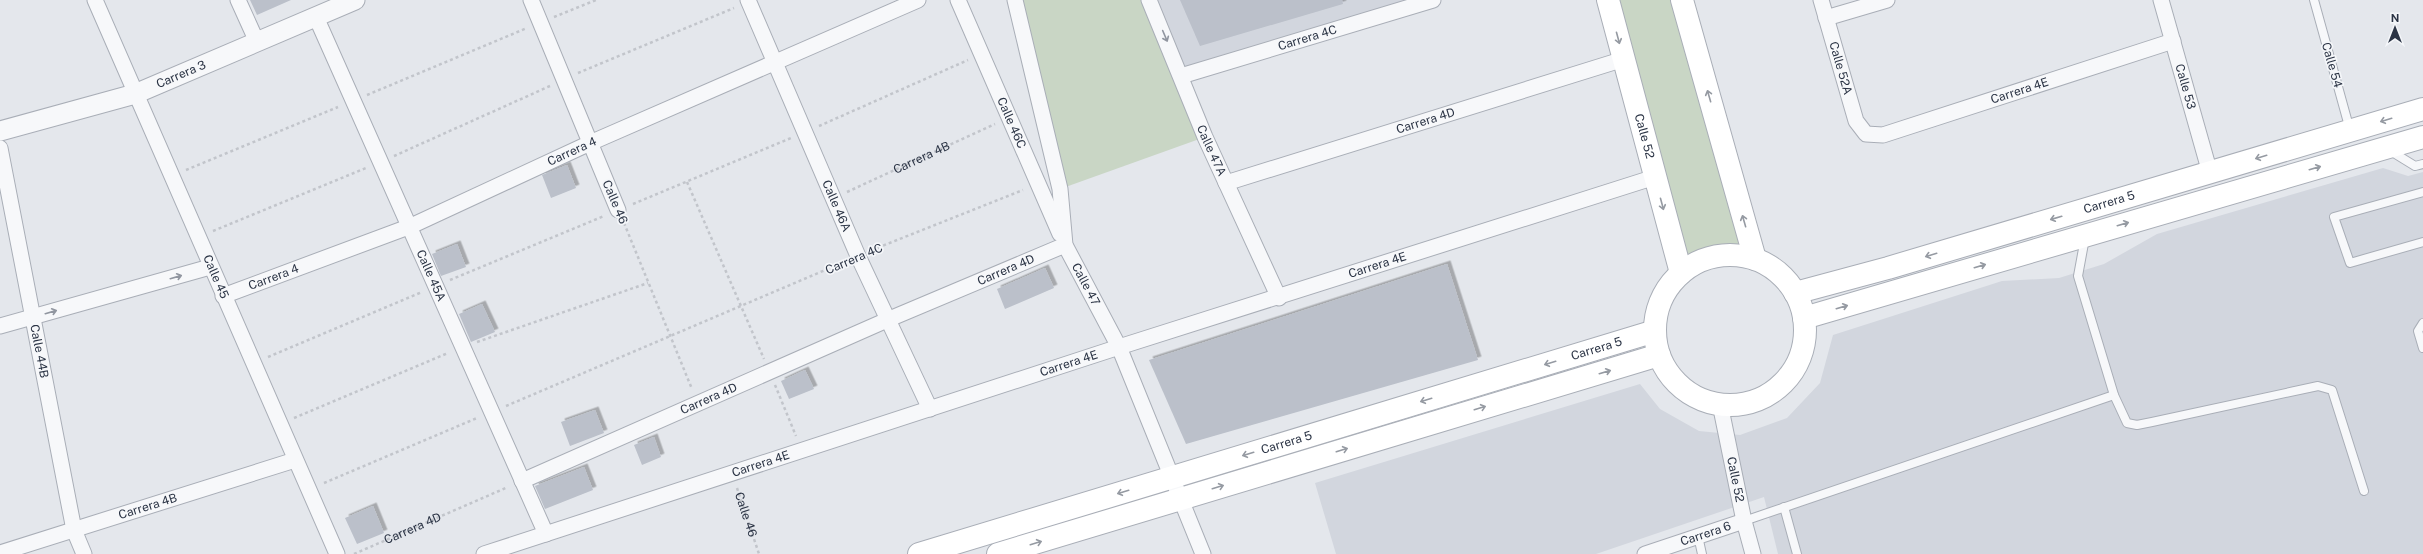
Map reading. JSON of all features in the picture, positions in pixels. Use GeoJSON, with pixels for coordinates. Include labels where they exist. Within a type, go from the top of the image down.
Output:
{"type":"FeatureCollection","features":[{"type":"Feature","properties":{"kind":"main road","name":"Calle 52"},"geometry":{"type":"LineString","coordinates":[[1608,0],[1681,273]]}},
{"type":"Feature","properties":{"kind":"main road"},"geometry":{"type":"LineString","coordinates":[[1682,0],[1755,259]]}},
{"type":"Feature","properties":{"kind":"main road","name":"Carrera 5"},"geometry":{"type":"LineString","coordinates":[[1796,293],[1888,268],[2079,212],[2423,109]]}},
{"type":"Feature","properties":{"kind":"main road","name":"Carrera 5"},"geometry":{"type":"LineString","coordinates":[[1804,318],[2423,136]]}},
{"type":"Feature","properties":{"kind":"main road"},"geometry":{"type":"LineString","coordinates":[[2079,212],[2086,235]]}},
{"type":"Feature","properties":{"kind":"main road"},"geometry":{"type":"LineString","coordinates":[[1735,255],[1755,259],[1770,267],[1784,278],[1796,293],[1804,318],[1803,349],[1798,363],[1778,387],[1751,402],[1736,405],[1720,404],[1704,400],[1689,393],[1676,383],[1666,370],[1659,355],[1655,331],[1656,314],[1661,299],[1670,285],[1681,273],[1697,263],[1716,256],[1735,255]]}},
{"type":"Feature","properties":{"kind":"main road","name":"Carrera 5"},"geometry":{"type":"LineString","coordinates":[[919,554],[1655,331]]}},
{"type":"Feature","properties":{"kind":"main road","name":"Carrera 5"},"geometry":{"type":"LineString","coordinates":[[998,554],[1659,355]]}},
{"type":"Feature","properties":{"kind":"street","name":"Calle 45"},"geometry":{"type":"LineString","coordinates":[[95,0],[210,267],[337,554]]}},
{"type":"Feature","properties":{"kind":"street"},"geometry":{"type":"LineString","coordinates":[[238,0],[257,42]]}},
{"type":"Feature","properties":{"kind":"street","name":"Carrera 3"},"geometry":{"type":"LineString","coordinates":[[0,131],[135,94],[355,0]]}},
{"type":"Feature","properties":{"kind":"street","name":"Calle 46"},"geometry":{"type":"LineString","coordinates":[[531,0],[618,210]]}},
{"type":"Feature","properties":{"kind":"street","name":"Carrera 4"},"geometry":{"type":"LineString","coordinates":[[223,296],[411,226],[590,143],[918,0]]}},
{"type":"Feature","properties":{"kind":"street","name":"Calle 46C"},"geometry":{"type":"LineString","coordinates":[[958,0],[1065,246]]}},
{"type":"Feature","properties":{"kind":"street","name":"Calle 47"},"geometry":{"type":"LineString","coordinates":[[1015,0],[1060,188],[1065,246],[1119,347],[1203,554]]}},
{"type":"Feature","properties":{"kind":"street","name":"Calle 47A"},"geometry":{"type":"LineString","coordinates":[[1149,0],[1205,137],[1280,298]]}},
{"type":"Feature","properties":{"kind":"street","name":"Carrera 4C"},"geometry":{"type":"LineString","coordinates":[[1181,76],[1433,0]]}},
{"type":"Feature","properties":{"kind":"street","name":"Calle 52A"},"geometry":{"type":"LineString","coordinates":[[1821,0],[1856,121],[1866,134]]}},
{"type":"Feature","properties":{"kind":"street"},"geometry":{"type":"LineString","coordinates":[[1826,18],[1887,0]]}},
{"type":"Feature","properties":{"kind":"street","name":"Calle 53"},"geometry":{"type":"LineString","coordinates":[[2161,0],[2210,173]]}},
{"type":"Feature","properties":{"kind":"street","name":"Calle 46A"},"geometry":{"type":"LineString","coordinates":[[749,1],[858,256],[930,409]]}},
{"type":"Feature","properties":{"kind":"street","name":"Calle 45A"},"geometry":{"type":"LineString","coordinates":[[316,17],[411,226],[546,534]]}},
{"type":"Feature","properties":{"kind":"street","name":"Carrera 4E"},"geometry":{"type":"LineString","coordinates":[[1866,134],[1883,135],[2173,41]]}},
{"type":"Feature","properties":{"kind":"street","name":"Carrera 4D"},"geometry":{"type":"LineString","coordinates":[[1226,183],[1624,59]]}},
{"type":"Feature","properties":{"kind":"street","name":"Calle 44B"},"geometry":{"type":"LineString","coordinates":[[0,148],[34,317],[74,530],[84,554]]}},
{"type":"Feature","properties":{"kind":"street","name":"Carrera 4E"},"geometry":{"type":"LineString","coordinates":[[484,554],[732,475],[1119,347],[1280,298],[1655,177]]}},
{"type":"Feature","properties":{"kind":"street","name":"Carrera 4D"},"geometry":{"type":"LineString","coordinates":[[522,481],[887,320],[1065,246]]}},
{"type":"Feature","properties":{"kind":"street"},"geometry":{"type":"LineString","coordinates":[[0,326],[210,267]]}},
{"type":"Feature","properties":{"kind":"street","name":"Calle 52"},"geometry":{"type":"LineString","coordinates":[[1720,404],[1744,521],[1753,554]]}},
{"type":"Feature","properties":{"kind":"street","name":"Carrera 4B"},"geometry":{"type":"LineString","coordinates":[[0,553],[295,460]]}},
{"type":"Feature","properties":{"kind":"street","name":"Carrera 6"},"geometry":{"type":"LineString","coordinates":[[1645,554],[1744,521]]}},
{"type":"Feature","properties":{"kind":"lane","name":"Calle 54"},"geometry":{"type":"LineString","coordinates":[[2314,0],[2350,131]]}},
{"type":"Feature","properties":{"kind":"lane"},"geometry":{"type":"LineString","coordinates":[[2385,148],[2415,166],[2423,164]]}},
{"type":"Feature","properties":{"kind":"lane"},"geometry":{"type":"LineString","coordinates":[[2423,192],[2334,217],[2350,263],[2423,242]]}},
{"type":"Feature","properties":{"kind":"lane"},"geometry":{"type":"LineString","coordinates":[[2086,235],[2078,276],[2114,395],[2128,423],[2137,425],[2318,386],[2327,387],[2332,390],[2364,491]]}},
{"type":"Feature","properties":{"kind":"lane"},"geometry":{"type":"LineString","coordinates":[[2423,323],[2418,331],[2423,348]]}},
{"type":"Feature","properties":{"kind":"lane"},"geometry":{"type":"LineString","coordinates":[[1744,521],[2114,395]]}},
{"type":"Feature","properties":{"kind":"lane"},"geometry":{"type":"LineString","coordinates":[[1784,507],[1797,554]]}},
{"type":"Feature","properties":{"kind":"lane"},"geometry":{"type":"LineString","coordinates":[[1698,536],[1702,554]]}},
{"type":"Feature","properties":{"kind":"path"},"geometry":{"type":"LineString","coordinates":[[171,177],[596,0]]}},
{"type":"Feature","properties":{"kind":"path"},"geometry":{"type":"LineString","coordinates":[[198,238],[381,162],[564,79],[749,1]]}},
{"type":"Feature","properties":{"kind":"path","name":"Carrera 4B"},"geometry":{"type":"LineString","coordinates":[[834,198],[1009,118]]}},
{"type":"Feature","properties":{"kind":"path"},"geometry":{"type":"LineString","coordinates":[[687,182],[770,372],[802,452]]}},
{"type":"Feature","properties":{"kind":"path","name":"Carrera 4C"},"geometry":{"type":"LineString","coordinates":[[671,337],[858,256],[1038,184]]}},
{"type":"Feature","properties":{"kind":"path","name":"Calle 46"},"geometry":{"type":"LineString","coordinates":[[618,210],[699,404]]}},
{"type":"Feature","properties":{"kind":"path","name":"Calle 46"},"geometry":{"type":"LineString","coordinates":[[732,475],[759,554]]}},
{"type":"Feature","properties":{"kind":"path","name":"Carrera 4D"},"geometry":{"type":"LineString","coordinates":[[354,554],[522,481]]}},
{"type":"Feature","properties":{"kind":"shaded area"},"geometry":{"type":"Polygon","coordinates":[[[1149,0],[1433,0],[1181,76],[1149,0]]]}},
{"type":"Feature","properties":{"kind":"shaded area"},"geometry":{"type":"Polygon","coordinates":[[[2383,168],[2408,176],[2423,172],[2423,554],[1778,554],[1764,497],[1596,554],[1336,554],[1315,483],[1640,384],[1660,409],[1699,431],[1740,435],[1787,418],[1820,383],[1833,335],[2002,281],[2059,278],[2104,264],[2157,234],[2383,168]]]}},
{"type":"Feature","properties":{"kind":"green space"},"geometry":{"type":"Polygon","coordinates":[[[1015,0],[1149,0],[1205,137],[1060,189],[1015,0]]]}},
{"type":"Feature","properties":{"kind":"green space"},"geometry":{"type":"Polygon","coordinates":[[[1608,0],[1682,0],[1755,259],[1735,257],[1716,258],[1699,263],[1681,273],[1608,0]]]}},
{"type":"Feature","properties":{"kind":"building"},"geometry":{"type":"Polygon","coordinates":[[[250,0],[291,0],[257,15],[250,0]]]}},
{"type":"Feature","properties":{"kind":"building"},"geometry":{"type":"Polygon","coordinates":[[[1180,0],[1342,0],[1343,4],[1200,46],[1180,0]]]}},
{"type":"Feature","properties":{"kind":"building"},"geometry":{"type":"Polygon","coordinates":[[[567,165],[576,188],[551,198],[542,175],[567,165]]]}},
{"type":"Feature","properties":{"kind":"building"},"geometry":{"type":"Polygon","coordinates":[[[457,244],[466,267],[441,276],[432,254],[457,244]]]}},
{"type":"Feature","properties":{"kind":"building"},"geometry":{"type":"Polygon","coordinates":[[[1447,264],[1478,360],[1186,444],[1149,360],[1447,264]]]}},
{"type":"Feature","properties":{"kind":"building"},"geometry":{"type":"Polygon","coordinates":[[[1045,268],[1054,288],[1005,309],[997,289],[1045,268]]]}},
{"type":"Feature","properties":{"kind":"building"},"geometry":{"type":"Polygon","coordinates":[[[482,304],[495,332],[471,342],[459,314],[482,304]]]}},
{"type":"Feature","properties":{"kind":"building"},"geometry":{"type":"Polygon","coordinates":[[[805,370],[814,389],[789,399],[781,381],[805,370]]]}},
{"type":"Feature","properties":{"kind":"building"},"geometry":{"type":"Polygon","coordinates":[[[595,410],[604,433],[570,446],[561,422],[595,410]]]}},
{"type":"Feature","properties":{"kind":"building"},"geometry":{"type":"Polygon","coordinates":[[[654,437],[661,457],[642,465],[634,445],[654,437]]]}},
{"type":"Feature","properties":{"kind":"building"},"geometry":{"type":"Polygon","coordinates":[[[584,467],[593,490],[545,509],[535,486],[584,467]]]}},
{"type":"Feature","properties":{"kind":"building"},"geometry":{"type":"Polygon","coordinates":[[[373,506],[384,533],[357,544],[345,518],[373,506]]]}}]}
